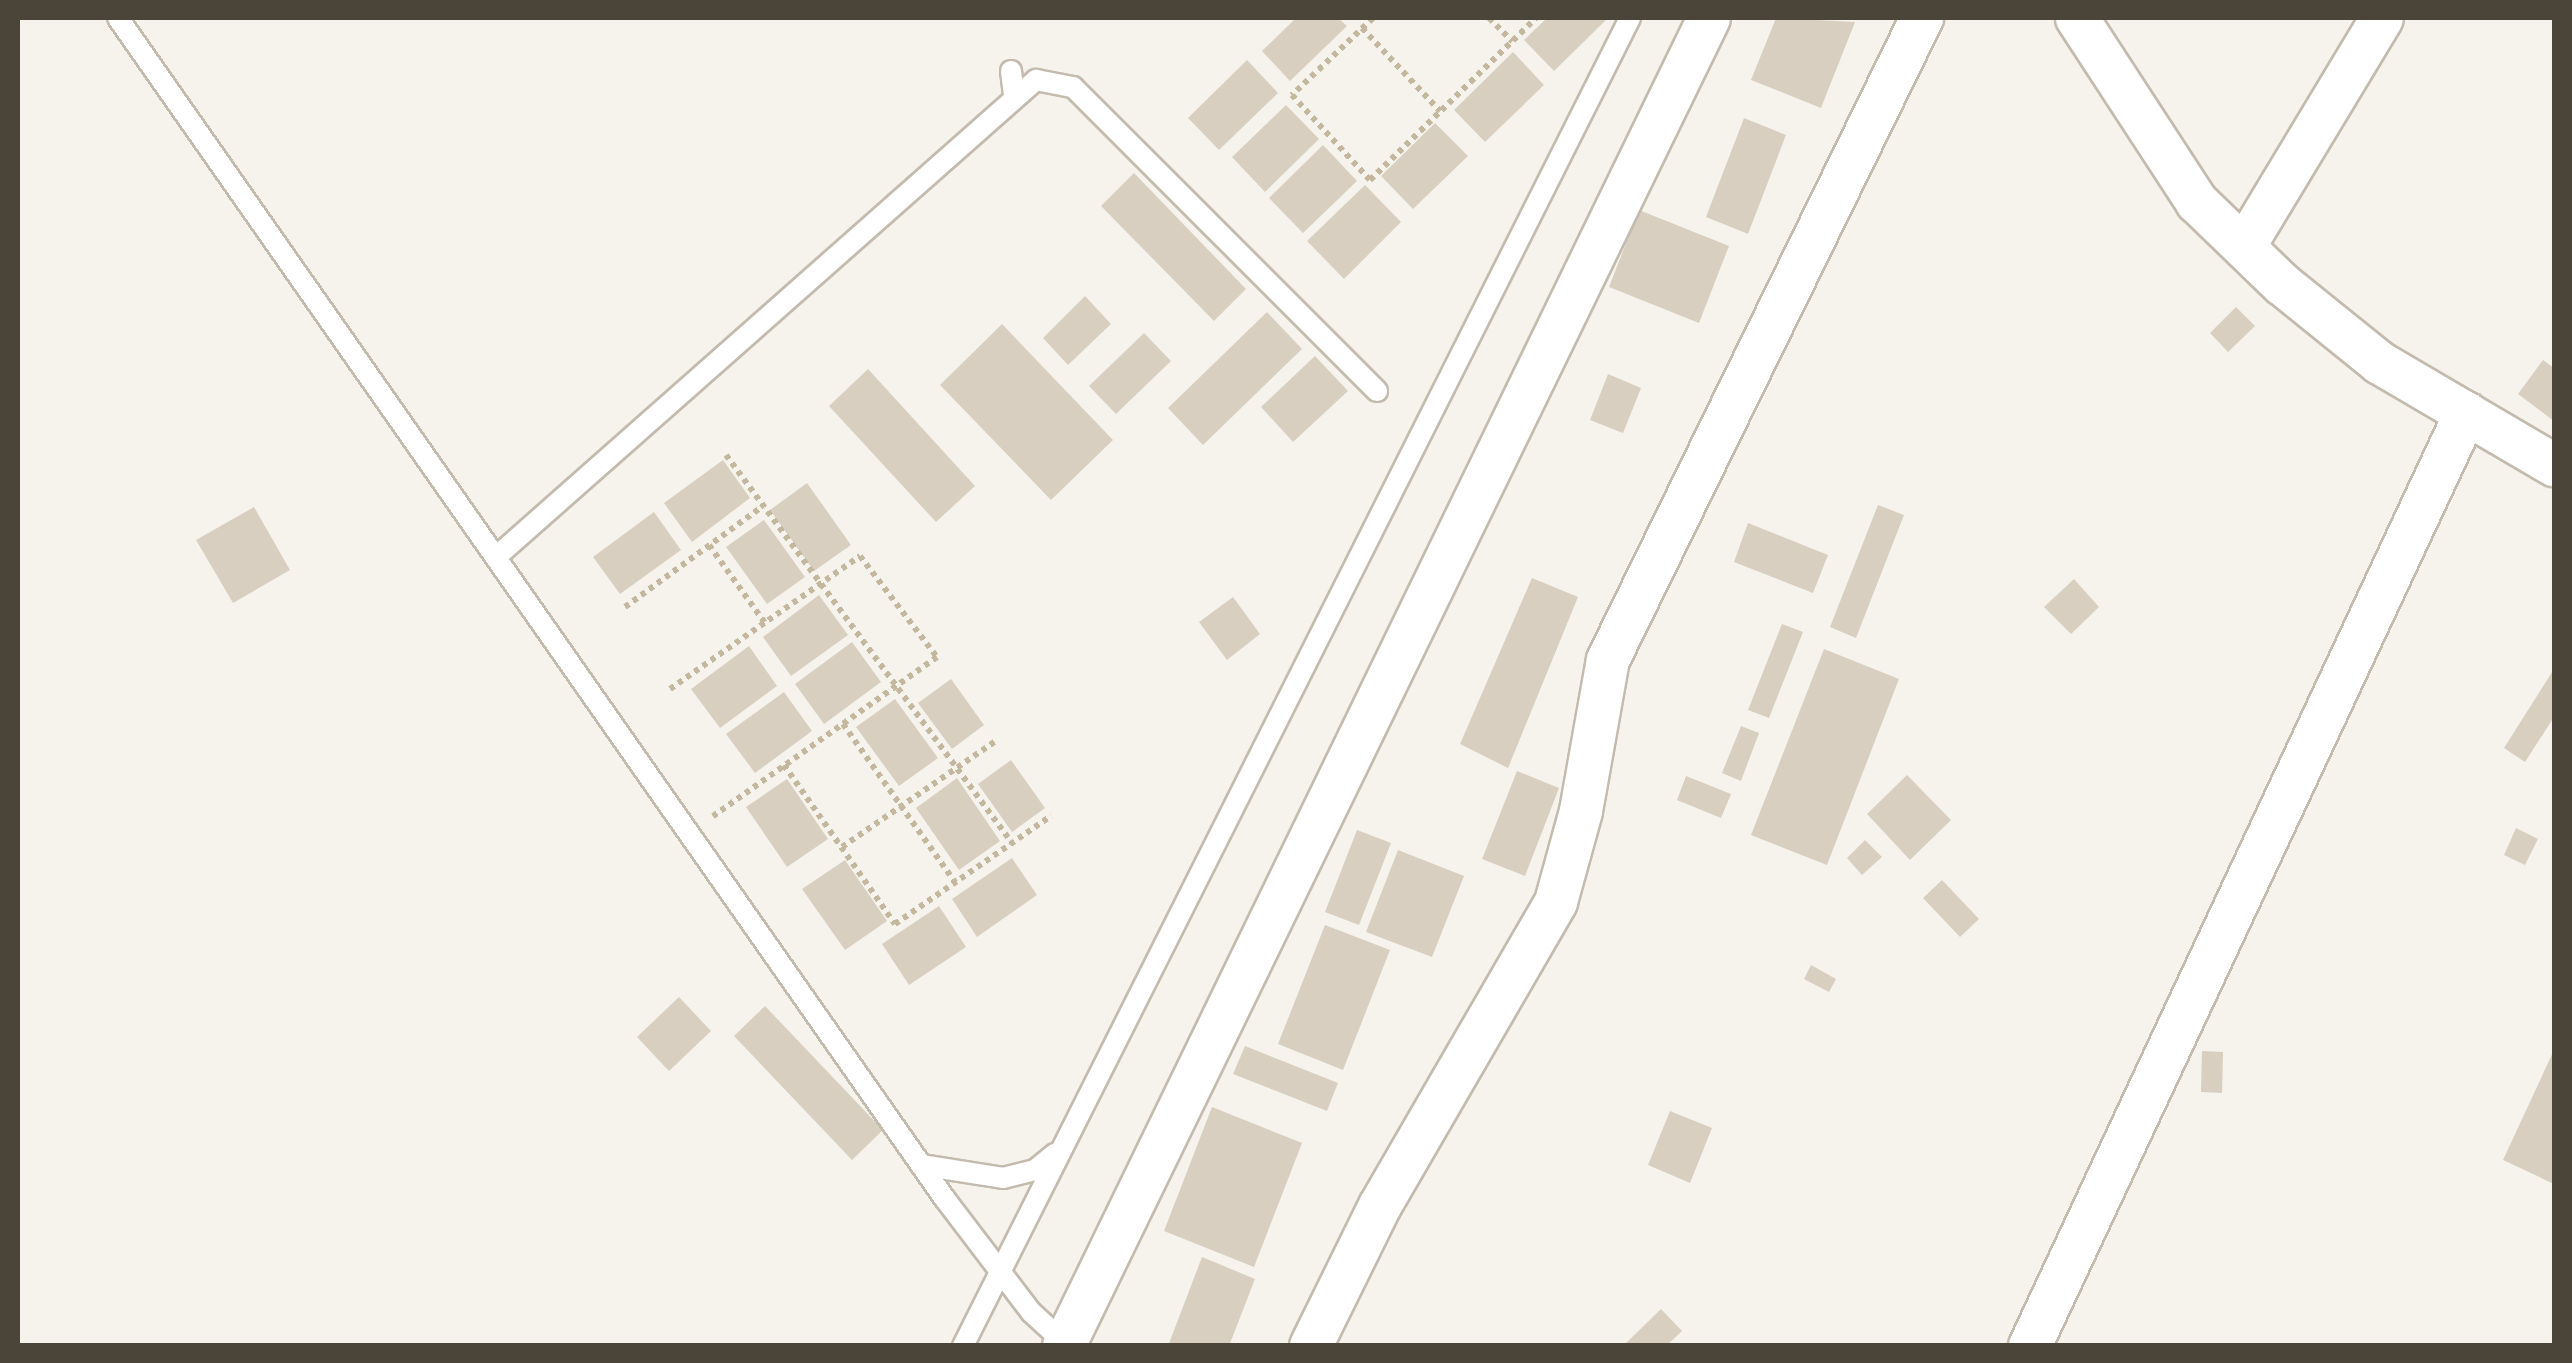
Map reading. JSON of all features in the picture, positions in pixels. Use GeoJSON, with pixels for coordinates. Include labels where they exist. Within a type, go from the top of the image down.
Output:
{"type":"FeatureCollection","features":[{"type":"Feature","properties":{"kind":"street"},"geometry":{"type":"LineString","coordinates":[[1064,1344],[1708,18]]}},
{"type":"Feature","properties":{"kind":"street"},"geometry":{"type":"LineString","coordinates":[[1312,1346],[1380,1206],[1556,902],[1580,811],[1608,660],[1922,18]]}},
{"type":"Feature","properties":{"kind":"street"},"geometry":{"type":"LineString","coordinates":[[2076,18],[2197,202],[2244,246],[2380,364],[2554,465]]}},
{"type":"Feature","properties":{"kind":"street"},"geometry":{"type":"LineString","coordinates":[[2244,246],[2382,18]]}},
{"type":"Feature","properties":{"kind":"street"},"geometry":{"type":"LineString","coordinates":[[2030,1346],[2466,414]]}},
{"type":"Feature","properties":{"kind":"lane"},"geometry":{"type":"LineString","coordinates":[[118,18],[692,831],[921,1165],[1000,1272],[1064,1344]]}},
{"type":"Feature","properties":{"kind":"lane"},"geometry":{"type":"LineString","coordinates":[[963,1346],[1630,18]]}},
{"type":"Feature","properties":{"kind":"lane"},"geometry":{"type":"LineString","coordinates":[[1011,71],[1014,97]]}},
{"type":"Feature","properties":{"kind":"lane"},"geometry":{"type":"LineString","coordinates":[[496,558],[1036,80],[1074,87],[1377,391]]}},
{"type":"Feature","properties":{"kind":"lane"},"geometry":{"type":"LineString","coordinates":[[921,1165],[1003,1178],[1035,1170],[1064,1146]]}},
{"type":"Feature","properties":{"kind":"path"},"geometry":{"type":"LineString","coordinates":[[1373,18],[1292,95],[1370,180],[1536,18]]}},
{"type":"Feature","properties":{"kind":"path"},"geometry":{"type":"LineString","coordinates":[[1488,18],[1512,41]]}},
{"type":"Feature","properties":{"kind":"path"},"geometry":{"type":"LineString","coordinates":[[1362,28],[1440,111]]}},
{"type":"Feature","properties":{"kind":"path"},"geometry":{"type":"LineString","coordinates":[[726,456],[1012,843]]}},
{"type":"Feature","properties":{"kind":"path"},"geometry":{"type":"LineString","coordinates":[[625,606],[762,506]]}},
{"type":"Feature","properties":{"kind":"path"},"geometry":{"type":"LineString","coordinates":[[709,545],[765,623]]}},
{"type":"Feature","properties":{"kind":"path"},"geometry":{"type":"LineString","coordinates":[[670,689],[860,556],[937,657],[692,831]]}},
{"type":"Feature","properties":{"kind":"path"},"geometry":{"type":"LineString","coordinates":[[843,724],[955,882]]}},
{"type":"Feature","properties":{"kind":"path"},"geometry":{"type":"LineString","coordinates":[[842,848],[997,740]]}},
{"type":"Feature","properties":{"kind":"path"},"geometry":{"type":"LineString","coordinates":[[784,765],[895,924],[1051,816]]}},
{"type":"Feature","properties":{"kind":"building"},"geometry":{"type":"Polygon","coordinates":[[[1296,18],[1338,18],[1347,26],[1290,81],[1262,51],[1296,18]]]}},
{"type":"Feature","properties":{"kind":"building"},"geometry":{"type":"Polygon","coordinates":[[[1547,18],[1608,18],[1554,71],[1524,40],[1547,18]]]}},
{"type":"Feature","properties":{"kind":"building"},"geometry":{"type":"Polygon","coordinates":[[[1776,18],[1855,22],[1821,108],[1751,80],[1776,18]]]}},
{"type":"Feature","properties":{"kind":"building"},"geometry":{"type":"Polygon","coordinates":[[[1513,52],[1544,85],[1485,142],[1454,110],[1513,52]]]}},
{"type":"Feature","properties":{"kind":"building"},"geometry":{"type":"Polygon","coordinates":[[[1247,60],[1278,93],[1219,150],[1188,118],[1247,60]]]}},
{"type":"Feature","properties":{"kind":"building"},"geometry":{"type":"Polygon","coordinates":[[[1286,105],[1319,139],[1265,192],[1232,157],[1286,105]]]}},
{"type":"Feature","properties":{"kind":"building"},"geometry":{"type":"Polygon","coordinates":[[[1744,118],[1786,135],[1748,234],[1706,217],[1744,118]]]}},
{"type":"Feature","properties":{"kind":"building"},"geometry":{"type":"Polygon","coordinates":[[[1435,123],[1468,156],[1413,209],[1381,176],[1435,123]]]}},
{"type":"Feature","properties":{"kind":"building"},"geometry":{"type":"Polygon","coordinates":[[[1323,145],[1357,181],[1303,233],[1269,198],[1323,145]]]}},
{"type":"Feature","properties":{"kind":"building"},"geometry":{"type":"Polygon","coordinates":[[[1134,173],[1246,289],[1214,321],[1101,206],[1134,173]]]}},
{"type":"Feature","properties":{"kind":"building"},"geometry":{"type":"Polygon","coordinates":[[[1365,185],[1401,222],[1344,279],[1307,241],[1365,185]]]}},
{"type":"Feature","properties":{"kind":"building"},"geometry":{"type":"Polygon","coordinates":[[[1639,210],[1729,246],[1699,323],[1609,287],[1639,210]]]}},
{"type":"Feature","properties":{"kind":"building"},"geometry":{"type":"Polygon","coordinates":[[[1085,296],[1111,324],[1068,365],[1043,338],[1085,296]]]}},
{"type":"Feature","properties":{"kind":"building"},"geometry":{"type":"Polygon","coordinates":[[[2236,307],[2255,326],[2228,352],[2210,333],[2236,307]]]}},
{"type":"Feature","properties":{"kind":"building"},"geometry":{"type":"Polygon","coordinates":[[[1267,312],[1302,349],[1203,445],[1168,408],[1267,312]]]}},
{"type":"Feature","properties":{"kind":"building"},"geometry":{"type":"Polygon","coordinates":[[[1002,324],[1113,440],[1051,500],[940,385],[1002,324]]]}},
{"type":"Feature","properties":{"kind":"building"},"geometry":{"type":"Polygon","coordinates":[[[1144,333],[1171,361],[1116,414],[1089,386],[1144,333]]]}},
{"type":"Feature","properties":{"kind":"building"},"geometry":{"type":"Polygon","coordinates":[[[1315,356],[1348,391],[1293,442],[1261,407],[1315,356]]]}},
{"type":"Feature","properties":{"kind":"building"},"geometry":{"type":"Polygon","coordinates":[[[2543,360],[2554,368],[2554,421],[2518,394],[2543,360]]]}},
{"type":"Feature","properties":{"kind":"building"},"geometry":{"type":"Polygon","coordinates":[[[868,369],[975,486],[936,522],[829,406],[868,369]]]}},
{"type":"Feature","properties":{"kind":"building"},"geometry":{"type":"Polygon","coordinates":[[[1608,374],[1641,388],[1623,433],[1590,420],[1608,374]]]}},
{"type":"Feature","properties":{"kind":"building"},"geometry":{"type":"Polygon","coordinates":[[[723,460],[750,498],[692,542],[664,503],[723,460]]]}},
{"type":"Feature","properties":{"kind":"building"},"geometry":{"type":"Polygon","coordinates":[[[807,483],[851,545],[814,571],[770,510],[807,483]]]}},
{"type":"Feature","properties":{"kind":"building"},"geometry":{"type":"Polygon","coordinates":[[[1878,505],[1904,515],[1856,638],[1830,627],[1878,505]]]}},
{"type":"Feature","properties":{"kind":"building"},"geometry":{"type":"Polygon","coordinates":[[[254,507],[290,570],[233,603],[196,540],[254,507]]]}},
{"type":"Feature","properties":{"kind":"building"},"geometry":{"type":"Polygon","coordinates":[[[654,512],[681,550],[620,594],[593,557],[654,512]]]}},
{"type":"Feature","properties":{"kind":"building"},"geometry":{"type":"Polygon","coordinates":[[[764,520],[805,577],[767,604],[726,547],[764,520]]]}},
{"type":"Feature","properties":{"kind":"building"},"geometry":{"type":"Polygon","coordinates":[[[1748,523],[1828,555],[1813,593],[1734,562],[1748,523]]]}},
{"type":"Feature","properties":{"kind":"building"},"geometry":{"type":"Polygon","coordinates":[[[1532,578],[1578,597],[1508,768],[1460,744],[1532,578]]]}},
{"type":"Feature","properties":{"kind":"building"},"geometry":{"type":"Polygon","coordinates":[[[2074,579],[2099,607],[2071,634],[2044,607],[2074,579]]]}},
{"type":"Feature","properties":{"kind":"building"},"geometry":{"type":"Polygon","coordinates":[[[819,595],[848,635],[791,676],[763,637],[819,595]]]}},
{"type":"Feature","properties":{"kind":"building"},"geometry":{"type":"Polygon","coordinates":[[[1233,597],[1260,634],[1227,660],[1199,622],[1233,597]]]}},
{"type":"Feature","properties":{"kind":"building"},"geometry":{"type":"Polygon","coordinates":[[[1782,624],[1803,632],[1769,718],[1748,710],[1782,624]]]}},
{"type":"Feature","properties":{"kind":"building"},"geometry":{"type":"Polygon","coordinates":[[[852,642],[881,682],[824,724],[795,684],[852,642]]]}},
{"type":"Feature","properties":{"kind":"building"},"geometry":{"type":"Polygon","coordinates":[[[749,646],[777,686],[720,728],[691,689],[749,646]]]}},
{"type":"Feature","properties":{"kind":"building"},"geometry":{"type":"Polygon","coordinates":[[[1824,649],[1899,679],[1827,865],[1751,835],[1824,649]]]}},
{"type":"Feature","properties":{"kind":"building"},"geometry":{"type":"Polygon","coordinates":[[[2554,669],[2554,717],[2525,762],[2504,748],[2554,669]]]}},
{"type":"Feature","properties":{"kind":"building"},"geometry":{"type":"Polygon","coordinates":[[[951,679],[984,725],[952,749],[918,703],[951,679]]]}},
{"type":"Feature","properties":{"kind":"building"},"geometry":{"type":"Polygon","coordinates":[[[784,692],[812,731],[755,773],[726,734],[784,692]]]}},
{"type":"Feature","properties":{"kind":"building"},"geometry":{"type":"Polygon","coordinates":[[[895,699],[938,758],[899,786],[856,727],[895,699]]]}},
{"type":"Feature","properties":{"kind":"building"},"geometry":{"type":"Polygon","coordinates":[[[1741,726],[1759,733],[1741,781],[1722,773],[1741,726]]]}},
{"type":"Feature","properties":{"kind":"building"},"geometry":{"type":"Polygon","coordinates":[[[1011,760],[1045,808],[1012,832],[978,784],[1011,760]]]}},
{"type":"Feature","properties":{"kind":"building"},"geometry":{"type":"Polygon","coordinates":[[[1517,771],[1559,788],[1525,876],[1482,859],[1517,771]]]}},
{"type":"Feature","properties":{"kind":"building"},"geometry":{"type":"Polygon","coordinates":[[[1907,775],[1951,820],[1910,860],[1867,814],[1907,775]]]}},
{"type":"Feature","properties":{"kind":"building"},"geometry":{"type":"Polygon","coordinates":[[[1686,776],[1731,794],[1721,818],[1677,800],[1686,776]]]}},
{"type":"Feature","properties":{"kind":"building"},"geometry":{"type":"Polygon","coordinates":[[[957,778],[1000,841],[959,870],[916,808],[957,778]]]}},
{"type":"Feature","properties":{"kind":"building"},"geometry":{"type":"Polygon","coordinates":[[[787,779],[828,839],[787,867],[746,807],[787,779]]]}},
{"type":"Feature","properties":{"kind":"building"},"geometry":{"type":"Polygon","coordinates":[[[2516,828],[2538,839],[2525,865],[2504,855],[2516,828]]]}},
{"type":"Feature","properties":{"kind":"building"},"geometry":{"type":"Polygon","coordinates":[[[1357,830],[1391,843],[1359,925],[1325,912],[1357,830]]]}},
{"type":"Feature","properties":{"kind":"building"},"geometry":{"type":"Polygon","coordinates":[[[1865,840],[1882,857],[1862,875],[1847,858],[1865,840]]]}},
{"type":"Feature","properties":{"kind":"building"},"geometry":{"type":"Polygon","coordinates":[[[1398,850],[1464,876],[1432,957],[1366,932],[1398,850]]]}},
{"type":"Feature","properties":{"kind":"building"},"geometry":{"type":"Polygon","coordinates":[[[1012,858],[1037,895],[977,937],[952,899],[1012,858]]]}},
{"type":"Feature","properties":{"kind":"building"},"geometry":{"type":"Polygon","coordinates":[[[845,860],[887,921],[845,950],[802,889],[845,860]]]}},
{"type":"Feature","properties":{"kind":"building"},"geometry":{"type":"Polygon","coordinates":[[[1942,880],[1979,919],[1960,937],[1923,898],[1942,880]]]}},
{"type":"Feature","properties":{"kind":"building"},"geometry":{"type":"Polygon","coordinates":[[[939,906],[966,947],[909,985],[882,944],[939,906]]]}},
{"type":"Feature","properties":{"kind":"building"},"geometry":{"type":"Polygon","coordinates":[[[1325,925],[1390,950],[1343,1070],[1278,1044],[1325,925]]]}},
{"type":"Feature","properties":{"kind":"building"},"geometry":{"type":"Polygon","coordinates":[[[1811,965],[1836,979],[1829,992],[1804,979],[1811,965]]]}},
{"type":"Feature","properties":{"kind":"building"},"geometry":{"type":"Polygon","coordinates":[[[679,997],[711,1031],[669,1071],[637,1037],[679,997]]]}},
{"type":"Feature","properties":{"kind":"building"},"geometry":{"type":"Polygon","coordinates":[[[765,1006],[883,1130],[852,1160],[734,1036],[765,1006]]]}},
{"type":"Feature","properties":{"kind":"building"},"geometry":{"type":"Polygon","coordinates":[[[1245,1046],[1338,1083],[1327,1111],[1233,1074],[1245,1046]]]}},
{"type":"Feature","properties":{"kind":"building"},"geometry":{"type":"Polygon","coordinates":[[[2554,1050],[2554,1184],[2503,1160],[2554,1050]]]}},
{"type":"Feature","properties":{"kind":"building"},"geometry":{"type":"Polygon","coordinates":[[[2202,1051],[2223,1052],[2222,1093],[2201,1092],[2202,1051]]]}},
{"type":"Feature","properties":{"kind":"building"},"geometry":{"type":"Polygon","coordinates":[[[1212,1107],[1302,1143],[1254,1267],[1164,1231],[1212,1107]]]}},
{"type":"Feature","properties":{"kind":"building"},"geometry":{"type":"Polygon","coordinates":[[[1670,1111],[1712,1128],[1690,1183],[1648,1165],[1670,1111]]]}},
{"type":"Feature","properties":{"kind":"building"},"geometry":{"type":"Polygon","coordinates":[[[1202,1257],[1255,1279],[1229,1346],[1168,1346],[1202,1257]]]}},
{"type":"Feature","properties":{"kind":"building"},"geometry":{"type":"Polygon","coordinates":[[[1661,1309],[1682,1331],[1666,1346],[1623,1346],[1661,1309]]]}}]}
